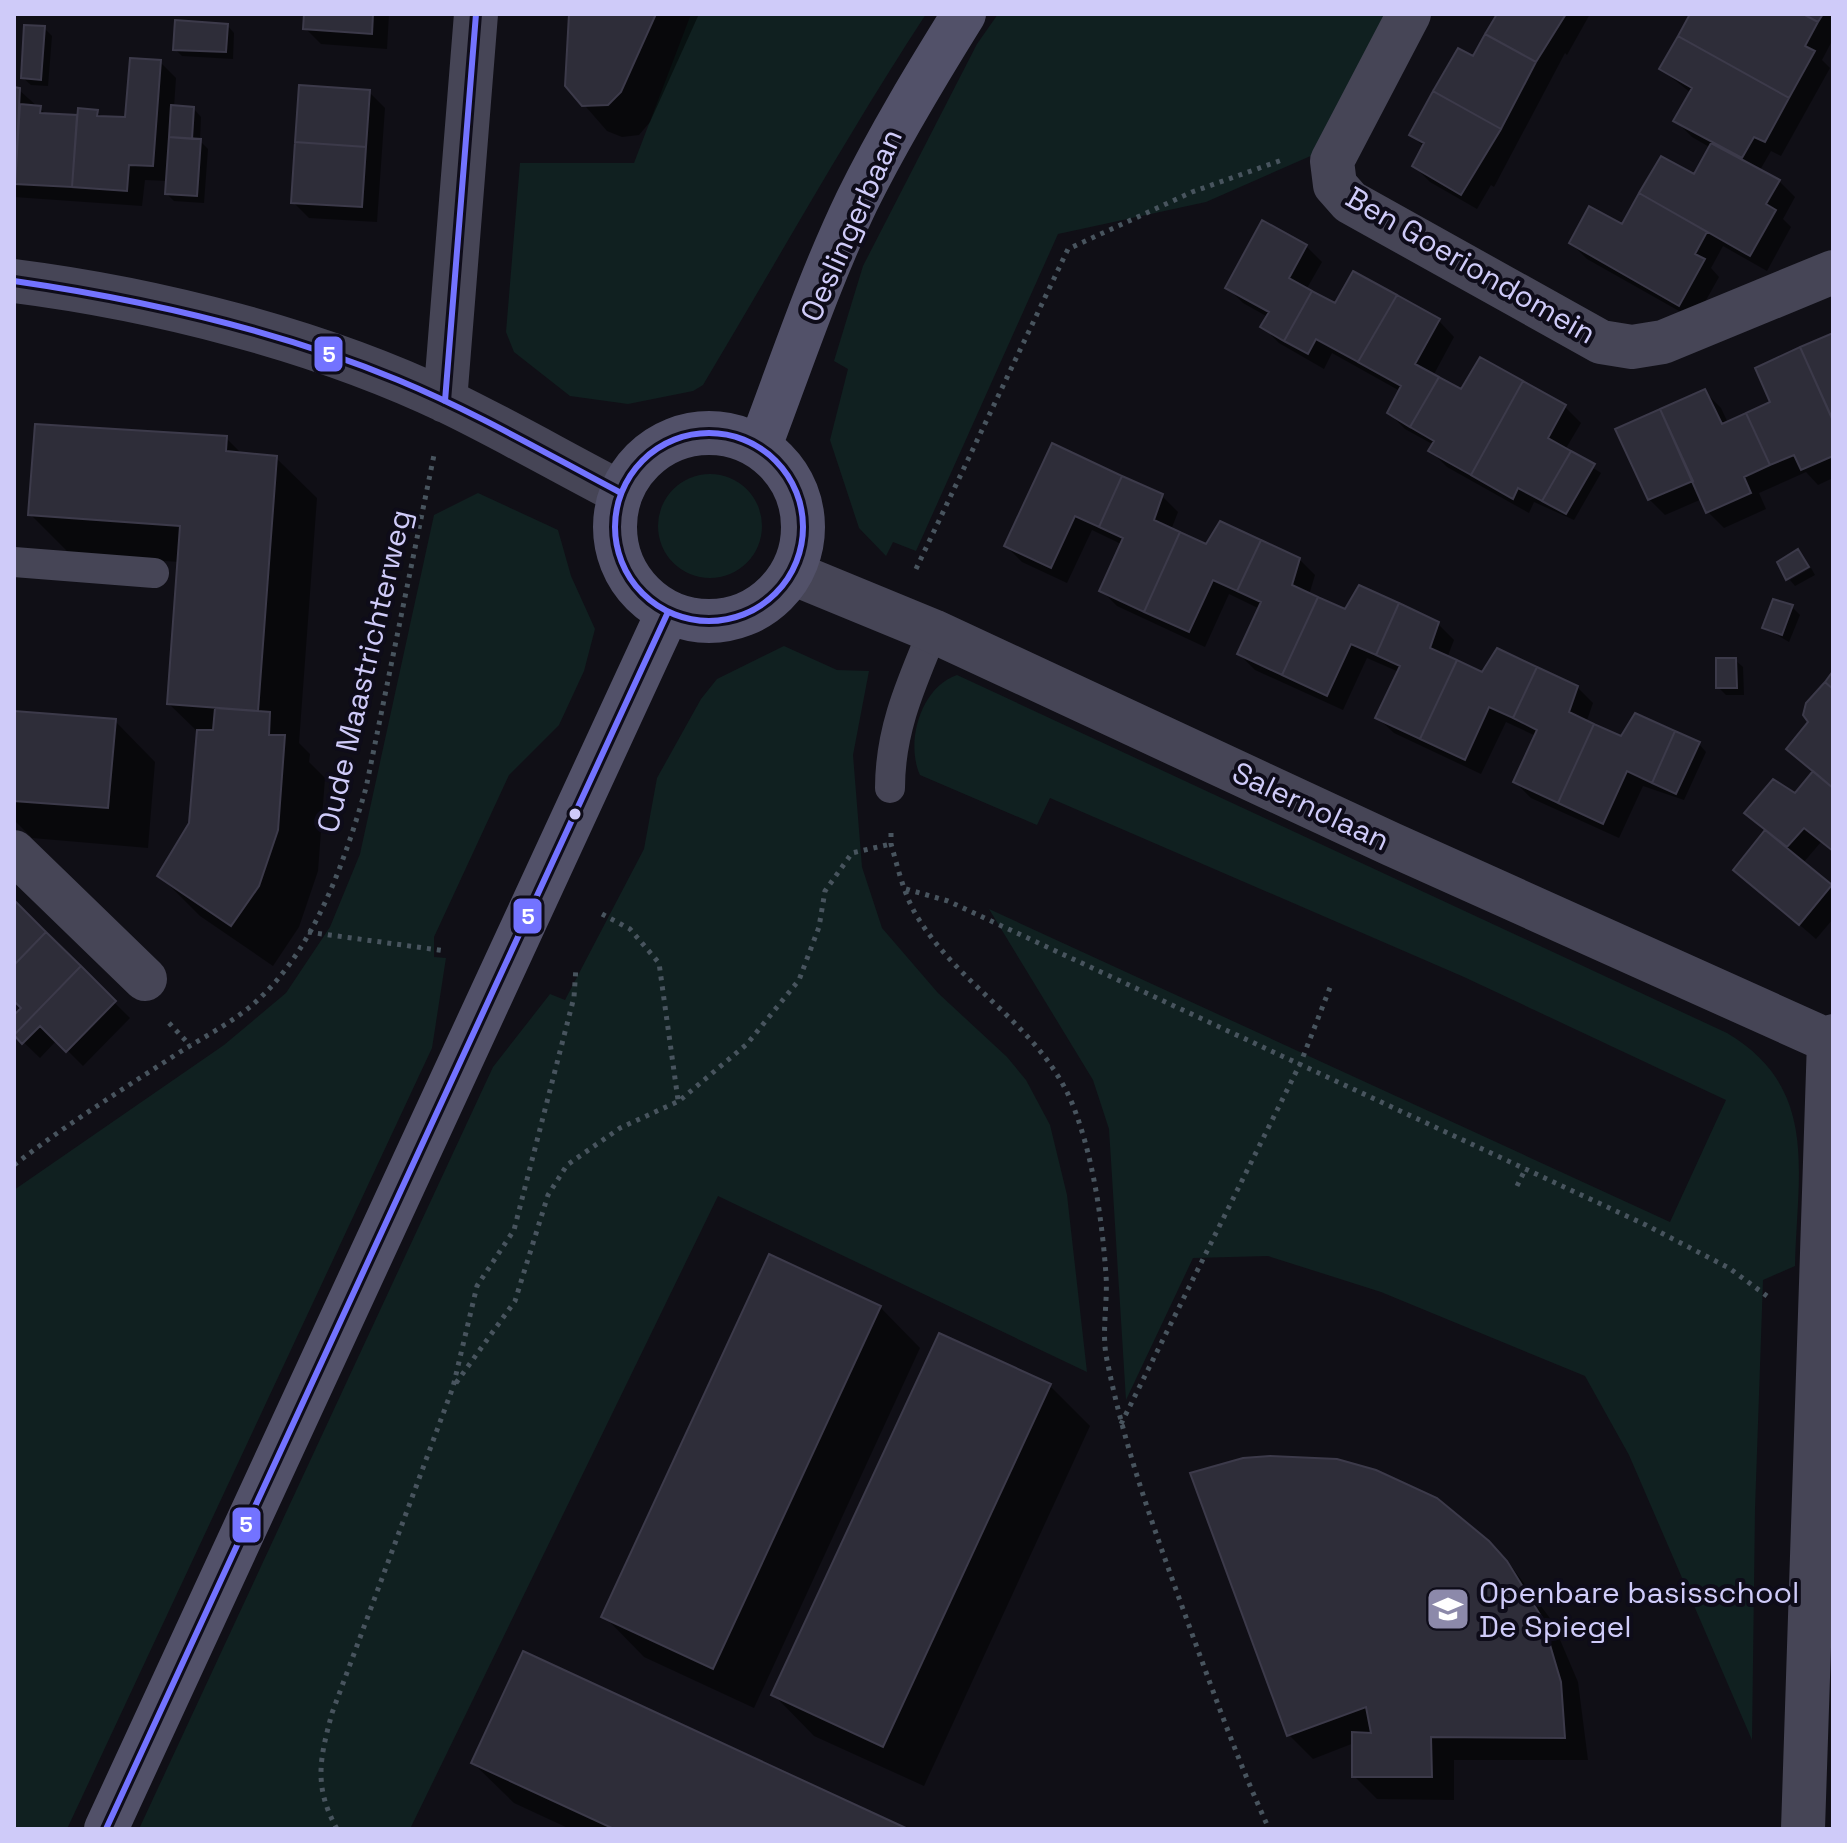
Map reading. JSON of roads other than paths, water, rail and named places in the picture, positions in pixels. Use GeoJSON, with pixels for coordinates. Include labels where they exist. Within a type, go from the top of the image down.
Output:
{"type":"FeatureCollection","features":[{"type":"Feature","properties":{"kind":"main road","name":"Oeslingerbaan"},"geometry":{"type":"LineString","coordinates":[[760,446],[856,203],[898,119],[964,14]]}},
{"type":"Feature","properties":{"kind":"main road"},"geometry":{"type":"LineString","coordinates":[[708,432],[742,438],[760,446],[788,475],[803,511],[804,531],[792,573],[772,598],[741,616],[705,621],[668,612],[638,589],[620,558],[615,523],[621,493],[643,459],[673,439],[708,432]]}},
{"type":"Feature","properties":{"kind":"main road"},"geometry":{"type":"LineString","coordinates":[[106,1829],[668,612]]}},
{"type":"Feature","properties":{"kind":"street"},"geometry":{"type":"LineString","coordinates":[[445,401],[476,14]]}},
{"type":"Feature","properties":{"kind":"street","name":"Ben Goeriondomein"},"geometry":{"type":"LineString","coordinates":[[1409,14],[1332,161],[1335,185],[1350,202],[1601,342],[1632,347],[1663,342],[1833,272]]}},
{"type":"Feature","properties":{"kind":"street"},"geometry":{"type":"LineString","coordinates":[[14,281],[95,292],[223,322],[332,357],[445,401],[621,493]]}},
{"type":"Feature","properties":{"kind":"street","name":"Salernolaan"},"geometry":{"type":"LineString","coordinates":[[792,573],[933,631],[1391,844],[1831,1038]]}},
{"type":"Feature","properties":{"kind":"street"},"geometry":{"type":"LineString","coordinates":[[14,852],[145,979]]}},
{"type":"Feature","properties":{"kind":"street"},"geometry":{"type":"LineString","coordinates":[[1803,1829],[1831,1038]]}},
{"type":"Feature","properties":{"kind":"lane"},"geometry":{"type":"LineString","coordinates":[[14,562],[154,573]]}},
{"type":"Feature","properties":{"kind":"lane"},"geometry":{"type":"LineString","coordinates":[[890,788],[894,734],[902,703],[933,631]]}},
{"type":"Feature","properties":{"kind":"place","name":"Openbare basisschool De Spiegel"},"geometry":{"type":"Point","coordinates":[1448,1609]}}]}
